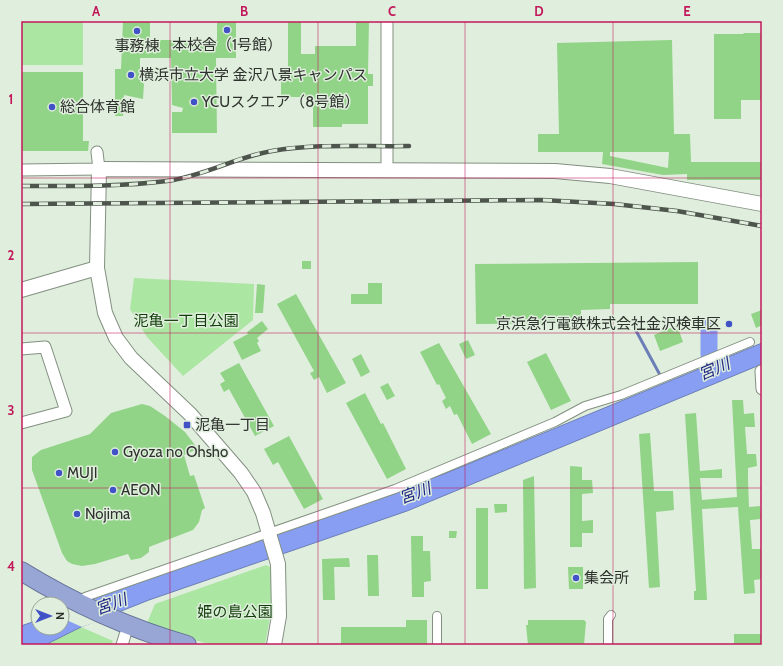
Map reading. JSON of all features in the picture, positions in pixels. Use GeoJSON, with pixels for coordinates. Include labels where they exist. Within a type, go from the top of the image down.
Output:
{"type":"FeatureCollection","features":[{"type":"Feature","properties":{"kind":"highway"},"geometry":{"type":"LineString","coordinates":[[21,571],[57,596]]}},
{"type":"Feature","properties":{"kind":"highway"},"geometry":{"type":"LineString","coordinates":[[21,583],[51,596]]}},
{"type":"Feature","properties":{"kind":"highway"},"geometry":{"type":"LineString","coordinates":[[70,604],[103,620],[187,645]]}},
{"type":"Feature","properties":{"kind":"highway"},"geometry":{"type":"LineString","coordinates":[[103,620],[123,640],[154,645]]}},
{"type":"Feature","properties":{"kind":"street"},"geometry":{"type":"LineString","coordinates":[[387,21],[387,170]]}},
{"type":"Feature","properties":{"kind":"street"},"geometry":{"type":"LineString","coordinates":[[97,152],[99,169],[97,268],[105,314],[116,338],[131,358],[190,414],[240,473],[254,492],[270,534],[277,558],[279,575],[278,616],[274,645]]}},
{"type":"Feature","properties":{"kind":"street"},"geometry":{"type":"LineString","coordinates":[[21,170],[387,170],[581,172],[762,204]]}},
{"type":"Feature","properties":{"kind":"street"},"geometry":{"type":"LineString","coordinates":[[21,290],[97,268]]}},
{"type":"Feature","properties":{"kind":"street"},"geometry":{"type":"LineString","coordinates":[[70,604],[395,489],[555,422],[585,406],[621,395],[750,342]]}},
{"type":"Feature","properties":{"kind":"street"},"geometry":{"type":"LineString","coordinates":[[21,349],[44,347],[66,411],[21,424]]}},
{"type":"Feature","properties":{"kind":"street"},"geometry":{"type":"LineString","coordinates":[[761,371],[762,389]]}},
{"type":"Feature","properties":{"kind":"street"},"geometry":{"type":"LineString","coordinates":[[608,645],[608,619],[611,614]]}},
{"type":"Feature","properties":{"kind":"street"},"geometry":{"type":"LineString","coordinates":[[437,616],[437,645]]}},
{"type":"Feature","properties":{"kind":"green space"},"geometry":{"type":"Polygon","coordinates":[[[21,21],[83,21],[83,65],[21,65],[21,21]]]}},
{"type":"Feature","properties":{"kind":"green space","name":"泥亀一丁目公園"},"geometry":{"type":"Polygon","coordinates":[[[134,278],[254,284],[253,320],[183,376],[147,337],[130,309],[134,278]]]}},
{"type":"Feature","properties":{"kind":"green space","name":"姫の島公園"},"geometry":{"type":"Polygon","coordinates":[[[266,565],[270,567],[273,596],[265,645],[212,645],[173,634],[147,623],[155,604],[266,565]]]}},
{"type":"Feature","properties":{"kind":"green space"},"geometry":{"type":"Polygon","coordinates":[[[81,627],[113,641],[111,645],[45,645],[63,636],[70,636],[70,632],[81,627]]]}},
{"type":"Feature","properties":{"kind":"water","name":"宮川"},"geometry":{"type":"Polygon","coordinates":[[[762,343],[762,364],[407,511],[149,600],[70,632],[70,605],[444,474],[762,343]]]}},
{"type":"Feature","properties":{"kind":"water"},"geometry":{"type":"Polygon","coordinates":[[[30,623],[30,636],[63,636],[45,645],[21,645],[21,626],[30,623]]]}},
{"type":"Feature","properties":{"kind":"pier"},"geometry":{"type":"Polygon","coordinates":[[[92,598],[123,612],[82,627],[70,622],[70,605],[92,598]]]}},
{"type":"Feature","properties":{"kind":"building"},"geometry":{"type":"Polygon","coordinates":[[[123,21],[150,21],[150,40],[217,40],[217,21],[236,21],[236,58],[216,58],[217,133],[172,133],[172,112],[182,112],[183,108],[172,105],[171,58],[140,58],[140,80],[144,84],[143,99],[124,95],[123,116],[115,116],[115,69],[121,69],[123,21]]]}},
{"type":"Feature","properties":{"kind":"building"},"geometry":{"type":"Polygon","coordinates":[[[288,21],[301,21],[301,54],[315,54],[315,46],[356,46],[356,21],[369,21],[368,74],[373,74],[373,86],[368,86],[368,124],[342,124],[342,127],[313,127],[313,97],[281,97],[281,79],[288,79],[288,21]]]}},
{"type":"Feature","properties":{"kind":"building"},"geometry":{"type":"Polygon","coordinates":[[[743,33],[762,33],[762,100],[741,100],[741,119],[714,119],[714,34],[744,34],[743,33]]]}},
{"type":"Feature","properties":{"kind":"building"},"geometry":{"type":"Polygon","coordinates":[[[672,40],[674,134],[690,134],[691,162],[762,162],[762,180],[687,180],[687,174],[663,175],[602,164],[603,152],[538,152],[538,134],[559,134],[557,43],[672,40]],[[610,152],[610,156],[668,168],[669,152],[610,152]]]}},
{"type":"Feature","properties":{"kind":"building","name":"総合体育館"},"geometry":{"type":"Polygon","coordinates":[[[21,72],[83,72],[83,141],[89,141],[88,151],[21,151],[21,72]]]}},
{"type":"Feature","properties":{"kind":"building"},"geometry":{"type":"Polygon","coordinates":[[[302,261],[311,261],[311,269],[302,269],[302,261]]]}},
{"type":"Feature","properties":{"kind":"building"},"geometry":{"type":"Polygon","coordinates":[[[698,262],[698,304],[610,304],[610,309],[581,310],[581,323],[476,324],[475,264],[698,262]]]}},
{"type":"Feature","properties":{"kind":"building"},"geometry":{"type":"Polygon","coordinates":[[[368,283],[382,283],[382,304],[351,304],[351,294],[368,294],[368,283]]]}},
{"type":"Feature","properties":{"kind":"building"},"geometry":{"type":"Polygon","coordinates":[[[257,284],[265,285],[263,313],[255,313],[257,284]]]}},
{"type":"Feature","properties":{"kind":"building"},"geometry":{"type":"Polygon","coordinates":[[[296,294],[346,383],[327,393],[319,377],[314,380],[310,373],[314,371],[277,304],[296,294]]]}},
{"type":"Feature","properties":{"kind":"building"},"geometry":{"type":"Polygon","coordinates":[[[762,310],[762,325],[756,328],[751,314],[762,310]]]}},
{"type":"Feature","properties":{"kind":"building"},"geometry":{"type":"Polygon","coordinates":[[[262,321],[268,329],[257,338],[259,341],[257,343],[261,351],[242,360],[233,342],[248,334],[247,332],[262,321]]]}},
{"type":"Feature","properties":{"kind":"building"},"geometry":{"type":"Polygon","coordinates":[[[677,325],[683,342],[660,351],[654,335],[677,325]]]}},
{"type":"Feature","properties":{"kind":"building"},"geometry":{"type":"Polygon","coordinates":[[[468,340],[475,355],[466,359],[459,344],[468,340]]]}},
{"type":"Feature","properties":{"kind":"building"},"geometry":{"type":"Polygon","coordinates":[[[439,343],[491,434],[472,444],[457,414],[454,415],[450,406],[446,409],[442,401],[446,398],[439,384],[437,385],[420,352],[439,343]]]}},
{"type":"Feature","properties":{"kind":"building"},"geometry":{"type":"Polygon","coordinates":[[[546,353],[571,401],[551,410],[527,362],[546,353]]]}},
{"type":"Feature","properties":{"kind":"building"},"geometry":{"type":"Polygon","coordinates":[[[361,354],[370,372],[361,377],[352,359],[361,354]]]}},
{"type":"Feature","properties":{"kind":"building"},"geometry":{"type":"Polygon","coordinates":[[[239,363],[274,426],[255,436],[229,389],[224,392],[220,384],[225,381],[220,373],[239,363]]]}},
{"type":"Feature","properties":{"kind":"building"},"geometry":{"type":"Polygon","coordinates":[[[388,383],[395,396],[387,400],[380,387],[388,383]]]}},
{"type":"Feature","properties":{"kind":"building"},"geometry":{"type":"Polygon","coordinates":[[[365,393],[381,424],[383,423],[406,469],[387,479],[346,403],[365,393]]]}},
{"type":"Feature","properties":{"kind":"building"},"geometry":{"type":"Polygon","coordinates":[[[732,400],[743,400],[744,414],[754,413],[755,427],[745,427],[747,454],[756,454],[757,466],[748,468],[749,507],[760,506],[761,519],[750,520],[752,549],[762,549],[762,579],[754,580],[755,593],[744,594],[738,507],[702,509],[707,600],[694,600],[694,591],[696,591],[685,414],[696,413],[700,471],[722,469],[722,478],[700,478],[702,500],[737,497],[732,400]]]}},
{"type":"Feature","properties":{"kind":"building"},"geometry":{"type":"Polygon","coordinates":[[[142,404],[150,406],[185,432],[198,449],[184,455],[190,476],[194,475],[205,508],[202,510],[199,522],[193,530],[149,547],[149,552],[141,558],[131,560],[128,554],[95,564],[82,566],[72,564],[67,561],[62,553],[32,470],[32,457],[41,450],[90,434],[111,413],[142,404]]]}},
{"type":"Feature","properties":{"kind":"building"},"geometry":{"type":"Polygon","coordinates":[[[650,433],[654,491],[673,491],[674,510],[656,512],[660,587],[649,588],[639,434],[650,433]]]}},
{"type":"Feature","properties":{"kind":"building"},"geometry":{"type":"Polygon","coordinates":[[[289,436],[323,499],[304,509],[278,462],[273,465],[264,449],[289,436]]]}},
{"type":"Feature","properties":{"kind":"building"},"geometry":{"type":"Polygon","coordinates":[[[570,466],[582,467],[582,480],[592,480],[593,493],[582,494],[582,521],[593,520],[593,533],[582,533],[582,547],[570,547],[570,466]]]}},
{"type":"Feature","properties":{"kind":"building"},"geometry":{"type":"Polygon","coordinates":[[[534,476],[536,588],[524,589],[523,480],[534,476]]]}},
{"type":"Feature","properties":{"kind":"building"},"geometry":{"type":"Polygon","coordinates":[[[494,504],[507,504],[507,512],[495,513],[494,504]]]}},
{"type":"Feature","properties":{"kind":"building"},"geometry":{"type":"Polygon","coordinates":[[[476,508],[488,508],[488,589],[476,589],[476,508]]]}},
{"type":"Feature","properties":{"kind":"building"},"geometry":{"type":"Polygon","coordinates":[[[449,531],[457,531],[456,538],[449,538],[449,531]]]}},
{"type":"Feature","properties":{"kind":"building"},"geometry":{"type":"Polygon","coordinates":[[[411,536],[423,536],[423,551],[430,551],[431,581],[424,582],[424,597],[412,597],[411,536]]]}},
{"type":"Feature","properties":{"kind":"building"},"geometry":{"type":"Polygon","coordinates":[[[367,555],[378,555],[379,596],[368,596],[367,555]]]}},
{"type":"Feature","properties":{"kind":"building"},"geometry":{"type":"Polygon","coordinates":[[[349,558],[350,567],[334,567],[335,600],[323,600],[322,559],[349,558]]]}},
{"type":"Feature","properties":{"kind":"building","name":"集会所"},"geometry":{"type":"Polygon","coordinates":[[[568,567],[583,567],[583,589],[569,589],[568,567]]]}},
{"type":"Feature","properties":{"kind":"building"},"geometry":{"type":"Polygon","coordinates":[[[406,620],[427,620],[427,645],[341,645],[341,627],[406,627],[406,620]]]}},
{"type":"Feature","properties":{"kind":"building"},"geometry":{"type":"Polygon","coordinates":[[[528,620],[584,620],[586,622],[584,645],[528,645],[526,625],[528,625],[528,620]]]}},
{"type":"Feature","properties":{"kind":"building"},"geometry":{"type":"Polygon","coordinates":[[[734,634],[762,634],[762,645],[734,645],[734,634]]]}},
{"type":"Feature","properties":{"kind":"waterway"},"geometry":{"type":"LineString","coordinates":[[634,327],[660,375]]}},
{"type":"Feature","properties":{"kind":"waterway","name":"宮川"},"geometry":{"type":"LineString","coordinates":[[709,327],[709,355]]}},
{"type":"Feature","properties":{"kind":"railway"},"geometry":{"type":"LineString","coordinates":[[21,186],[94,186],[149,183],[181,179],[272,151],[323,146],[409,146]]}},
{"type":"Feature","properties":{"kind":"railway"},"geometry":{"type":"LineString","coordinates":[[21,204],[542,200],[614,204],[677,211],[762,226]]}},
{"type":"Feature","properties":{"kind":"place","name":"本校舎（1号館）"},"geometry":{"type":"Point","coordinates":[227,30]}},
{"type":"Feature","properties":{"kind":"place","name":"事務棟"},"geometry":{"type":"Point","coordinates":[137,31]}},
{"type":"Feature","properties":{"kind":"place","name":"横浜市立大学 金沢八景キャンパス"},"geometry":{"type":"Point","coordinates":[131,75]}},
{"type":"Feature","properties":{"kind":"place","name":"YCUスクエア（8号館）"},"geometry":{"type":"Point","coordinates":[194,102]}},
{"type":"Feature","properties":{"kind":"place","name":"総合体育館"},"geometry":{"type":"Point","coordinates":[52,107]}},
{"type":"Feature","properties":{"kind":"place","name":"京浜急行電鉄株式会社金沢検車区"},"geometry":{"type":"Point","coordinates":[729,324]}},
{"type":"Feature","properties":{"kind":"place","name":"泥亀一丁目"},"geometry":{"type":"Point","coordinates":[187,425]}},
{"type":"Feature","properties":{"kind":"place","name":"Gyoza no Ohsho"},"geometry":{"type":"Point","coordinates":[115,452]}},
{"type":"Feature","properties":{"kind":"place","name":"MUJI"},"geometry":{"type":"Point","coordinates":[59,473]}},
{"type":"Feature","properties":{"kind":"place","name":"AEON"},"geometry":{"type":"Point","coordinates":[113,490]}},
{"type":"Feature","properties":{"kind":"place","name":"Nojima"},"geometry":{"type":"Point","coordinates":[77,514]}},
{"type":"Feature","properties":{"kind":"place","name":"集会所"},"geometry":{"type":"Point","coordinates":[576,578]}}]}
